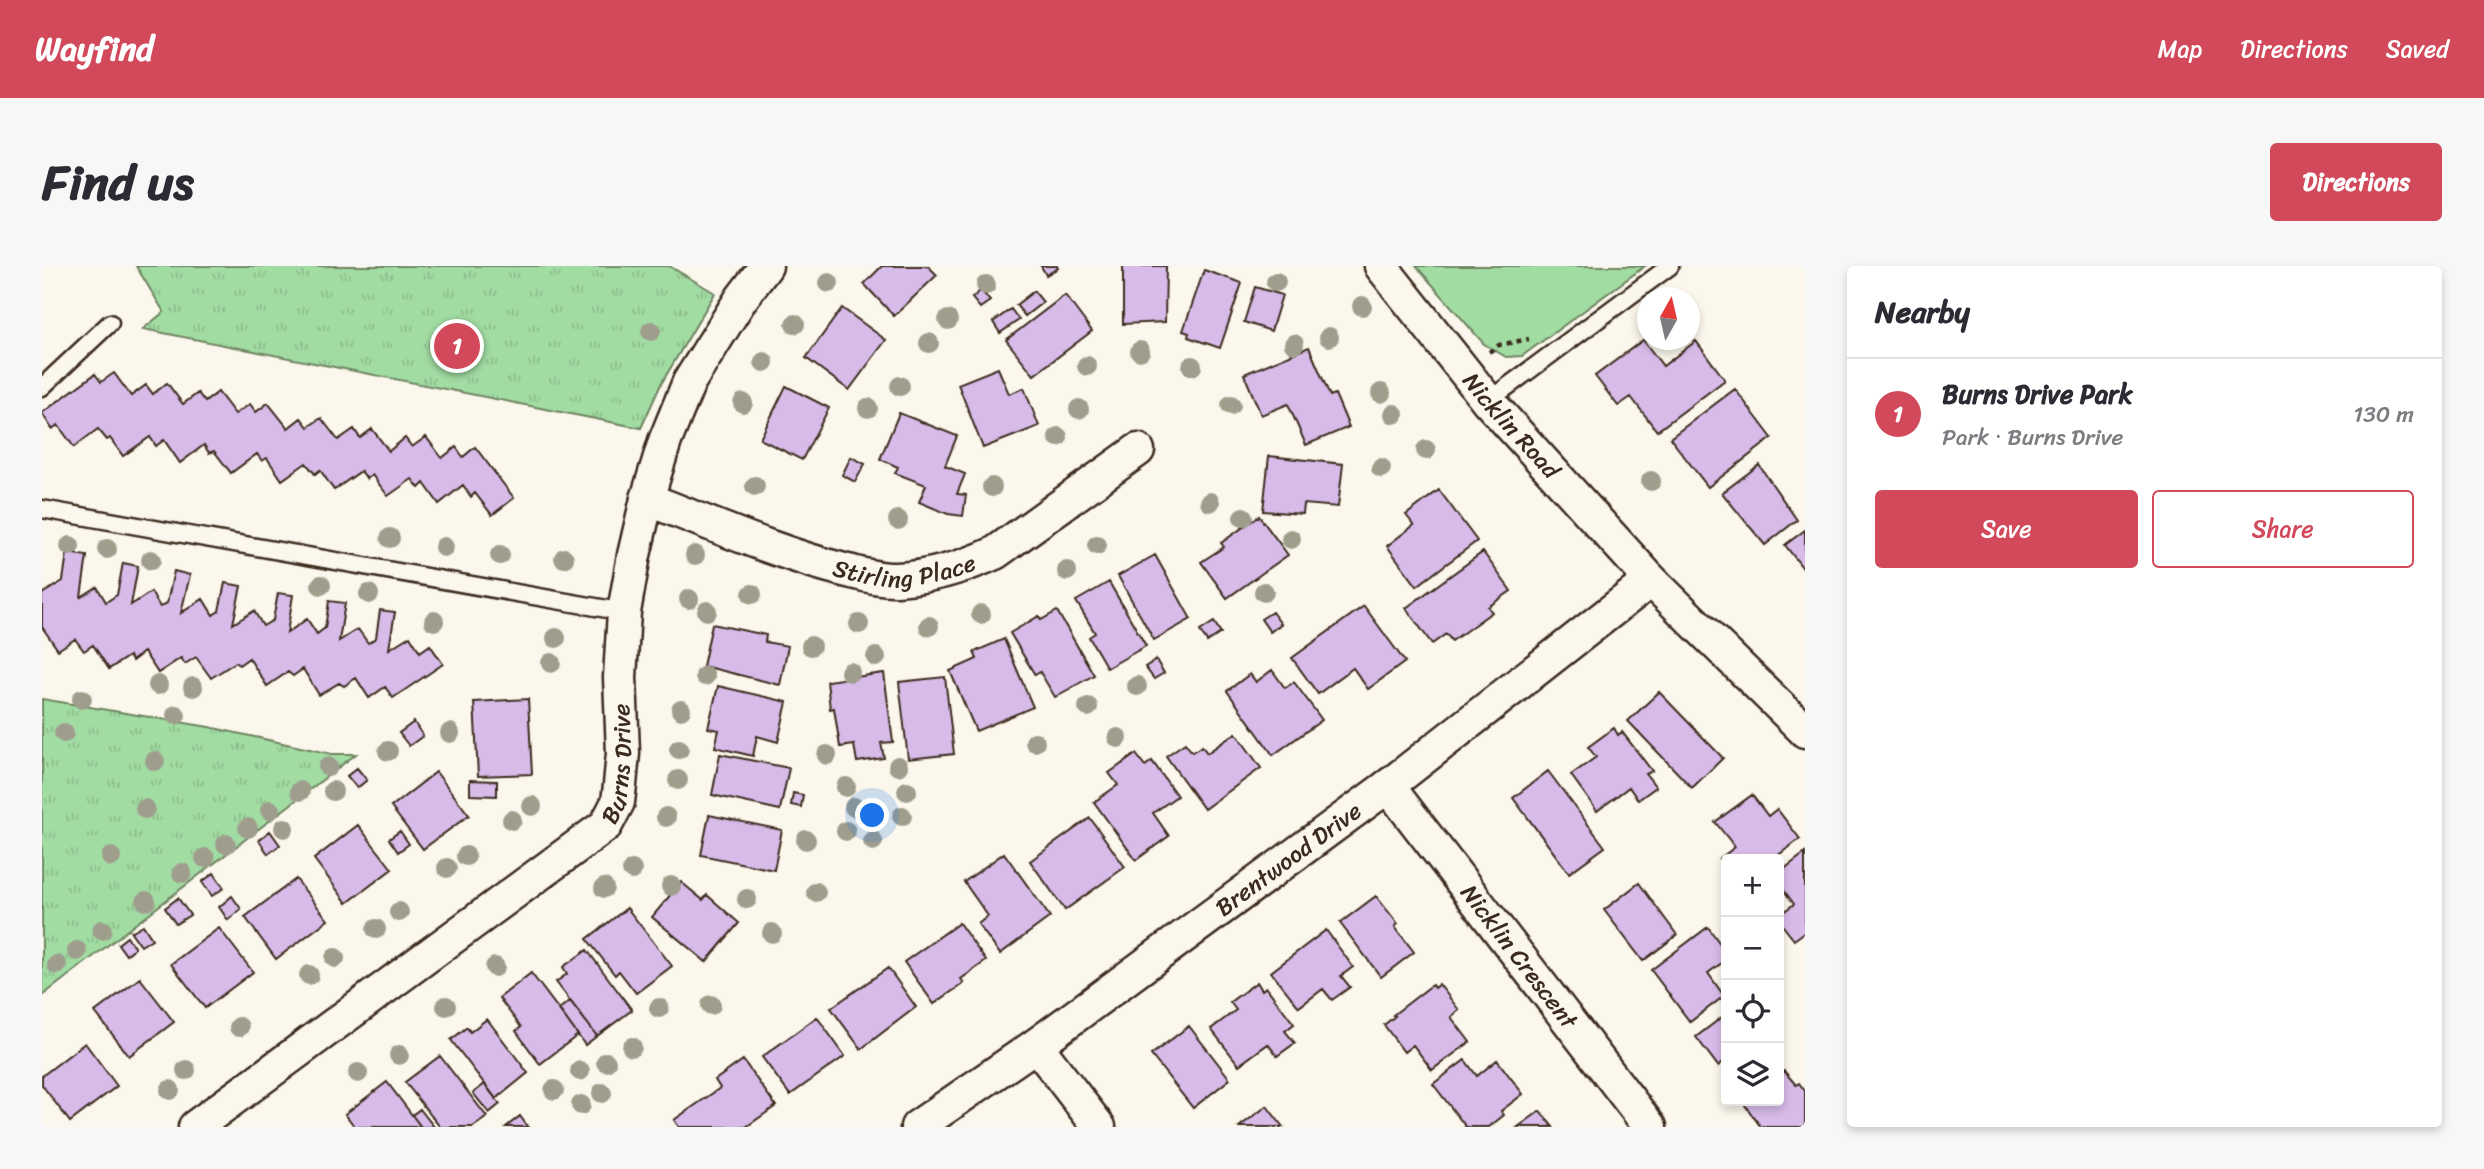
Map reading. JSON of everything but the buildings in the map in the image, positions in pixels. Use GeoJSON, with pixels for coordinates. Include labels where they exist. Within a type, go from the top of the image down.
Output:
{"type":"FeatureCollection","features":[{"type":"Feature","properties":{"kind":"street","name":"Burns Drive"},"geometry":{"type":"LineString","coordinates":[[195,1127],[606,825],[618,802],[623,753],[621,677],[624,612],[648,499],[665,441],[690,382],[741,299],[766,266]]}},
{"type":"Feature","properties":{"kind":"street","name":"Nicklin Road"},"geometry":{"type":"LineString","coordinates":[[1381,266],[1488,401],[1651,580]]}},
{"type":"Feature","properties":{"kind":"street","name":"Stirling Place"},"geometry":{"type":"LineString","coordinates":[[648,499],[815,563],[894,580],[969,565],[995,553],[1138,450]]}},
{"type":"Feature","properties":{"kind":"street"},"geometry":{"type":"LineString","coordinates":[[1651,580],[1805,731]]}},
{"type":"Feature","properties":{"kind":"street","name":"Brentwood Drive"},"geometry":{"type":"LineString","coordinates":[[917,1127],[1036,1045],[1388,786],[1651,580]]}},
{"type":"Feature","properties":{"kind":"street","name":"Nicklin Crescent"},"geometry":{"type":"LineString","coordinates":[[1388,786],[1650,1127]]}},
{"type":"Feature","properties":{"kind":"street"},"geometry":{"type":"LineString","coordinates":[[1036,1045],[1099,1127]]}},
{"type":"Feature","properties":{"kind":"lane"},"geometry":{"type":"LineString","coordinates":[[1488,401],[1670,266]]}},
{"type":"Feature","properties":{"kind":"lane"},"geometry":{"type":"LineString","coordinates":[[42,387],[110,323]]}},
{"type":"Feature","properties":{"kind":"lane"},"geometry":{"type":"LineString","coordinates":[[42,509],[624,612]]}},
{"type":"Feature","properties":{"kind":"green space"},"geometry":{"type":"Polygon","coordinates":[[[136,266],[669,266],[715,293],[661,384],[641,428],[143,329],[164,312],[136,266]]]}},
{"type":"Feature","properties":{"kind":"green space"},"geometry":{"type":"Polygon","coordinates":[[[1416,266],[1645,266],[1522,356],[1506,357],[1484,344],[1416,266]]]}},
{"type":"Feature","properties":{"kind":"green space"},"geometry":{"type":"Polygon","coordinates":[[[42,699],[209,727],[332,754],[356,754],[42,996],[42,699]]]}},
{"type":"Feature","properties":{"kind":"place","name":"Burns Drive Park"},"geometry":{"type":"Point","coordinates":[457,346]}}]}
